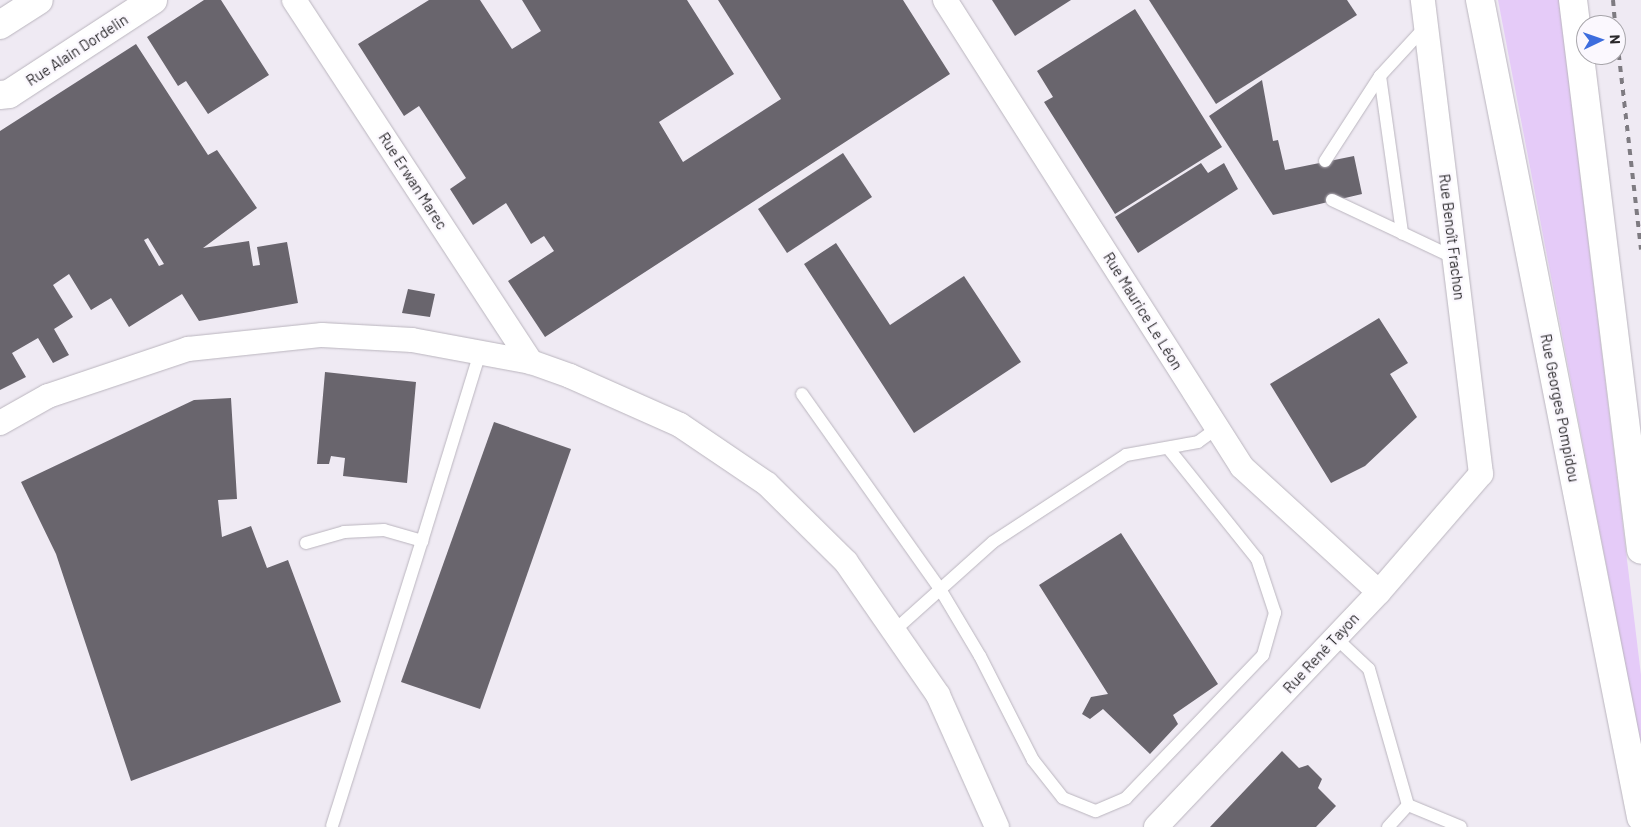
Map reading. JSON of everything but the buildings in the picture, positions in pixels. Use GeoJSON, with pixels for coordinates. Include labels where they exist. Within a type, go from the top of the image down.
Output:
{"type":"FeatureCollection","features":[{"type":"Feature","properties":{"kind":"main road"},"geometry":{"type":"LineString","coordinates":[[0,26],[39,0]]}},
{"type":"Feature","properties":{"kind":"main road","name":"Rue Alain Dordelin"},"geometry":{"type":"LineString","coordinates":[[0,95],[9,94],[153,0]]}},
{"type":"Feature","properties":{"kind":"main road","name":"Rue Georges Pompidou"},"geometry":{"type":"LineString","coordinates":[[1480,0],[1641,816]]}},
{"type":"Feature","properties":{"kind":"main road"},"geometry":{"type":"LineString","coordinates":[[1573,0],[1641,550]]}},
{"type":"Feature","properties":{"kind":"street","name":"Rue Erwan Marec"},"geometry":{"type":"LineString","coordinates":[[294,0],[531,362]]}},
{"type":"Feature","properties":{"kind":"street","name":"Rue Maurice Le Léon"},"geometry":{"type":"LineString","coordinates":[[945,0],[1242,467],[1379,592]]}},
{"type":"Feature","properties":{"kind":"street","name":"Rue Benoît Frachon"},"geometry":{"type":"LineString","coordinates":[[1423,0],[1481,474]]}},
{"type":"Feature","properties":{"kind":"street"},"geometry":{"type":"LineString","coordinates":[[0,423],[48,396],[188,349],[322,335],[412,340],[531,362],[680,425],[767,484],[846,562],[896,629],[938,695],[997,827]]}},
{"type":"Feature","properties":{"kind":"street","name":"Rue René Tayon"},"geometry":{"type":"LineString","coordinates":[[1156,827],[1379,592],[1481,474]]}},
{"type":"Feature","properties":{"kind":"lane"},"geometry":{"type":"LineString","coordinates":[[1325,162],[1380,76],[1426,26]]}},
{"type":"Feature","properties":{"kind":"lane"},"geometry":{"type":"LineString","coordinates":[[1380,76],[1402,233]]}},
{"type":"Feature","properties":{"kind":"lane"},"geometry":{"type":"LineString","coordinates":[[1332,200],[1455,258]]}},
{"type":"Feature","properties":{"kind":"lane"},"geometry":{"type":"LineString","coordinates":[[328,827],[333,827],[480,352]]}},
{"type":"Feature","properties":{"kind":"lane"},"geometry":{"type":"LineString","coordinates":[[802,394],[940,589],[980,656],[1033,760],[1063,798],[1096,811],[1126,798],[1263,655],[1275,613],[1257,559],[1168,448]]}},
{"type":"Feature","properties":{"kind":"lane"},"geometry":{"type":"LineString","coordinates":[[896,629],[993,542],[1126,456],[1198,442],[1217,428]]}},
{"type":"Feature","properties":{"kind":"lane"},"geometry":{"type":"LineString","coordinates":[[306,544],[344,532],[384,530],[422,541]]}},
{"type":"Feature","properties":{"kind":"lane"},"geometry":{"type":"LineString","coordinates":[[1336,638],[1369,669],[1408,805]]}},
{"type":"Feature","properties":{"kind":"lane"},"geometry":{"type":"LineString","coordinates":[[1388,827],[1408,805]]}},
{"type":"Feature","properties":{"kind":"lane"},"geometry":{"type":"LineString","coordinates":[[1408,805],[1461,827]]}},
{"type":"Feature","properties":{"kind":"shaded area"},"geometry":{"type":"Polygon","coordinates":[[[1498,0],[1559,0],[1641,675],[1641,747],[1498,0]]]}},
{"type":"Feature","properties":{"kind":"railway"},"geometry":{"type":"LineString","coordinates":[[1613,0],[1614,15]]}},
{"type":"Feature","properties":{"kind":"railway"},"geometry":{"type":"LineString","coordinates":[[1620,65],[1641,250]]}}]}
